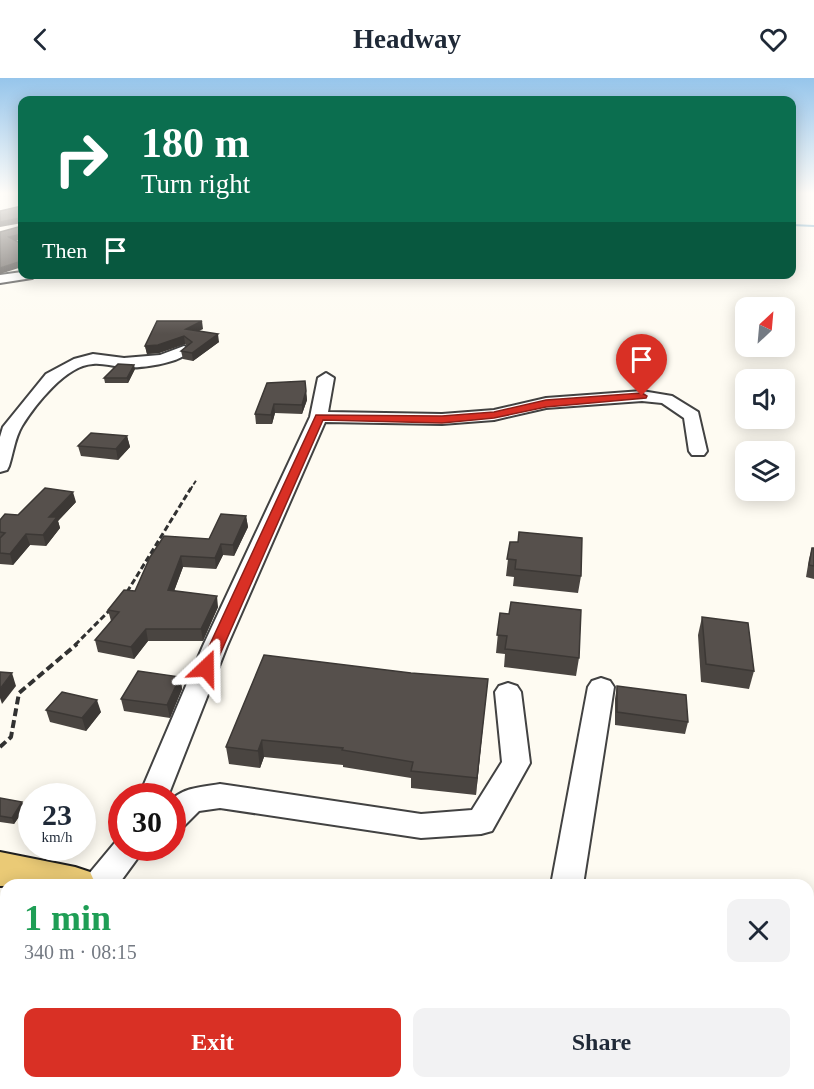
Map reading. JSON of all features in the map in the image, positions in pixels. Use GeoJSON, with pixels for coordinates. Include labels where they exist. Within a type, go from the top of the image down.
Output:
{"type":"FeatureCollection","features":[{"type":"Feature","properties":{"kind":"main road"},"geometry":{"type":"LineString","coordinates":[[0,869],[47,879]]}},
{"type":"Feature","properties":{"kind":"street"},"geometry":{"type":"LineString","coordinates":[[0,279],[18,276]]}},
{"type":"Feature","properties":{"kind":"street"},"geometry":{"type":"LineString","coordinates":[[0,466],[12,426],[52,377],[93,359],[124,363],[163,359],[184,350]]}},
{"type":"Feature","properties":{"kind":"street"},"geometry":{"type":"LineString","coordinates":[[158,783],[215,646],[319,417],[326,378]]}},
{"type":"Feature","properties":{"kind":"street"},"geometry":{"type":"LineString","coordinates":[[319,417],[442,420],[494,415],[546,404],[642,396],[666,399],[692,416],[698,451]]}},
{"type":"Feature","properties":{"kind":"street"},"geometry":{"type":"LineString","coordinates":[[568,879],[601,687]]}},
{"type":"Feature","properties":{"kind":"street"},"geometry":{"type":"LineString","coordinates":[[186,804],[190,800],[220,796],[422,826],[481,822],[516,763],[508,692]]}},
{"type":"Feature","properties":{"kind":"street"},"geometry":{"type":"LineString","coordinates":[[104,879],[118,861]]}},
{"type":"Feature","properties":{"kind":"path"},"geometry":{"type":"LineString","coordinates":[[122,598],[146,566],[197,478]]}},
{"type":"Feature","properties":{"kind":"path"},"geometry":{"type":"LineString","coordinates":[[0,747],[11,737],[19,693],[64,657],[114,606]]}},
{"type":"Feature","properties":{"kind":"building"},"geometry":{"type":"Polygon","coordinates":[[[0,239],[13,239],[18,242],[18,262],[0,268],[0,239]]]}},
{"type":"Feature","properties":{"kind":"building"},"geometry":{"type":"Polygon","coordinates":[[[157,321],[202,321],[186,329],[218,334],[192,353],[181,351],[192,342],[184,336],[158,345],[145,346],[157,321]]]}},
{"type":"Feature","properties":{"kind":"building"},"geometry":{"type":"Polygon","coordinates":[[[118,364],[134,365],[127,378],[104,378],[118,364]]]}},
{"type":"Feature","properties":{"kind":"building"},"geometry":{"type":"Polygon","coordinates":[[[305,381],[306,391],[302,405],[274,404],[271,415],[255,414],[267,383],[305,381]]]}},
{"type":"Feature","properties":{"kind":"building"},"geometry":{"type":"Polygon","coordinates":[[[91,433],[127,436],[116,449],[78,446],[91,433]]]}},
{"type":"Feature","properties":{"kind":"building"},"geometry":{"type":"Polygon","coordinates":[[[45,488],[73,492],[49,517],[57,517],[43,535],[26,534],[10,554],[0,553],[0,538],[5,533],[0,532],[0,520],[5,514],[18,515],[45,488]]]}},
{"type":"Feature","properties":{"kind":"building"},"geometry":{"type":"Polygon","coordinates":[[[221,514],[246,516],[233,545],[221,544],[215,558],[181,556],[168,590],[217,596],[201,629],[146,629],[131,647],[95,640],[119,612],[108,610],[124,590],[135,591],[150,557],[164,536],[209,539],[221,514]]]}},
{"type":"Feature","properties":{"kind":"building"},"geometry":{"type":"Polygon","coordinates":[[[519,532],[582,538],[581,576],[515,569],[516,560],[507,559],[510,542],[518,542],[519,532]]]}},
{"type":"Feature","properties":{"kind":"building"},"geometry":{"type":"Polygon","coordinates":[[[812,548],[814,548],[814,566],[809,565],[812,548]]]}},
{"type":"Feature","properties":{"kind":"building"},"geometry":{"type":"Polygon","coordinates":[[[511,602],[581,610],[579,658],[505,649],[507,636],[497,635],[500,613],[509,614],[511,602]]]}},
{"type":"Feature","properties":{"kind":"building"},"geometry":{"type":"Polygon","coordinates":[[[702,617],[748,623],[754,671],[706,664],[702,617]]]}},
{"type":"Feature","properties":{"kind":"building"},"geometry":{"type":"Polygon","coordinates":[[[264,655],[411,673],[488,679],[477,778],[411,771],[413,762],[342,750],[343,748],[262,740],[258,751],[226,747],[264,655]]]}},
{"type":"Feature","properties":{"kind":"building"},"geometry":{"type":"Polygon","coordinates":[[[138,671],[180,677],[167,705],[121,699],[138,671]]]}},
{"type":"Feature","properties":{"kind":"building"},"geometry":{"type":"Polygon","coordinates":[[[0,672],[12,673],[0,689],[0,672]]]}},
{"type":"Feature","properties":{"kind":"building"},"geometry":{"type":"Polygon","coordinates":[[[617,686],[686,695],[688,722],[617,712],[617,686]]]}},
{"type":"Feature","properties":{"kind":"building"},"geometry":{"type":"Polygon","coordinates":[[[62,692],[97,700],[82,718],[46,710],[62,692]]]}},
{"type":"Feature","properties":{"kind":"building"},"geometry":{"type":"Polygon","coordinates":[[[0,798],[18,801],[18,808],[12,818],[0,816],[0,798]]]}},
{"type":"Feature","properties":{"kind":"route"},"geometry":{"type":"LineString","coordinates":[[206,668],[319,417],[442,420],[494,415],[546,404],[642,396]]}}]}
